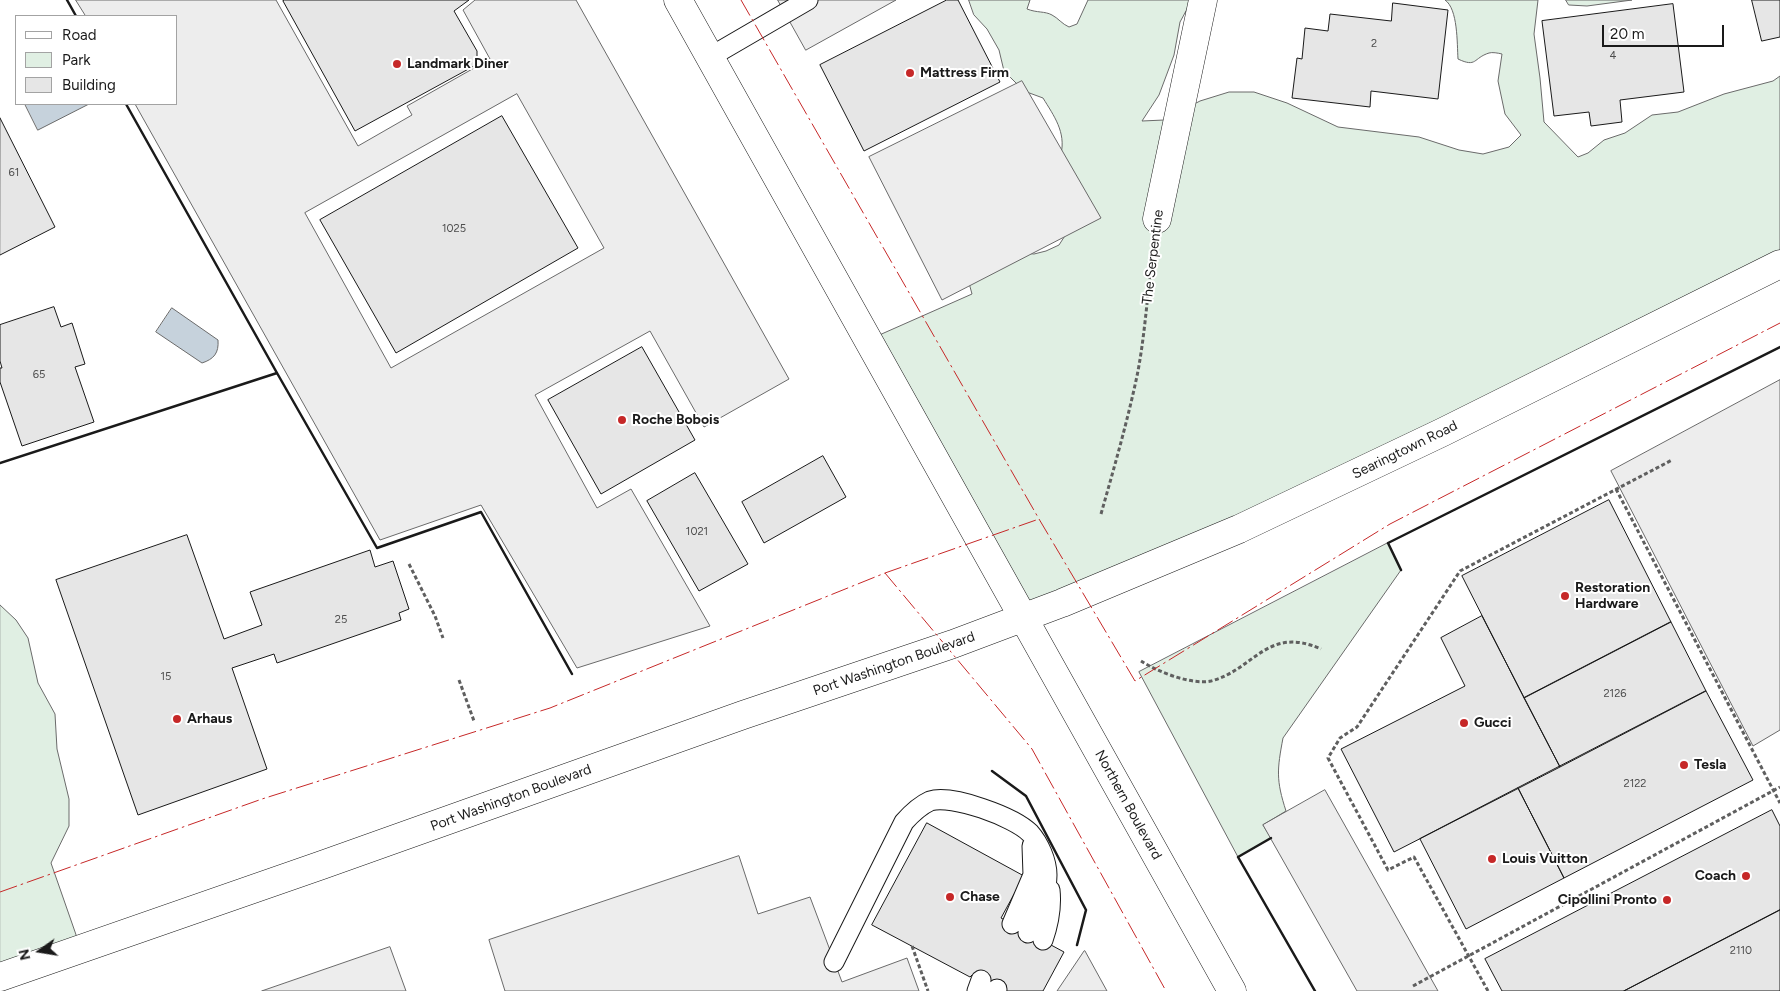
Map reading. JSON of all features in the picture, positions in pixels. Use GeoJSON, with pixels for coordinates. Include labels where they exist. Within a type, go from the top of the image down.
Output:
{"type":"FeatureCollection","features":[{"type":"Feature","properties":{"kind":"main road","name":"Northern Boulevard"},"geometry":{"type":"LineString","coordinates":[[678,0],[1232,991]]}},
{"type":"Feature","properties":{"kind":"main road","name":"The Serpentine"},"geometry":{"type":"LineString","coordinates":[[1157,219],[1203,0]]}},
{"type":"Feature","properties":{"kind":"main road","name":"Searingtown Road"},"geometry":{"type":"LineString","coordinates":[[1023,618],[1239,529],[1443,432],[1780,264]]}},
{"type":"Feature","properties":{"kind":"main road","name":"Port Washington Boulevard"},"geometry":{"type":"LineString","coordinates":[[0,977],[1023,618]]}},
{"type":"Feature","properties":{"kind":"lane"},"geometry":{"type":"LineString","coordinates":[[710,57],[804,1]]}},
{"type":"Feature","properties":{"kind":"lane"},"geometry":{"type":"LineString","coordinates":[[834,962],[904,822],[916,808],[931,801],[941,799],[969,804],[999,816],[1022,827],[1029,832],[1036,842],[1044,860],[1047,874],[1044,895],[1028,932],[1033,850],[1029,832]]}},
{"type":"Feature","properties":{"kind":"path","name":"The Serpentine"},"geometry":{"type":"LineString","coordinates":[[1101,514],[1137,376],[1157,219]]}},
{"type":"Feature","properties":{"kind":"path"},"geometry":{"type":"LineString","coordinates":[[1488,991],[1414,857],[1388,870],[1328,758],[1340,738],[1357,727],[1460,571],[1672,460]]}},
{"type":"Feature","properties":{"kind":"path"},"geometry":{"type":"LineString","coordinates":[[1616,490],[1780,803]]}},
{"type":"Feature","properties":{"kind":"path"},"geometry":{"type":"LineString","coordinates":[[409,564],[436,616],[443,638]]}},
{"type":"Feature","properties":{"kind":"path"},"geometry":{"type":"LineString","coordinates":[[1141,661],[1161,672],[1204,682],[1230,673],[1276,644],[1299,642],[1311,644],[1321,649]]}},
{"type":"Feature","properties":{"kind":"path"},"geometry":{"type":"LineString","coordinates":[[459,680],[474,721]]}},
{"type":"Feature","properties":{"kind":"path"},"geometry":{"type":"LineString","coordinates":[[1413,986],[1780,787]]}},
{"type":"Feature","properties":{"kind":"path"},"geometry":{"type":"LineString","coordinates":[[912,946],[928,991]]}},
{"type":"Feature","properties":{"kind":"green space"},"geometry":{"type":"Polygon","coordinates":[[[969,0],[1030,0],[1027,9],[1054,16],[1069,27],[1077,24],[1088,0],[1192,0],[1180,22],[1174,55],[1159,95],[1142,121],[1164,120],[1200,101],[1229,92],[1254,92],[1287,103],[1338,127],[1419,137],[1459,150],[1483,154],[1509,147],[1521,135],[1505,114],[1498,81],[1502,54],[1489,53],[1469,63],[1458,59],[1455,18],[1449,4],[1445,0],[1538,0],[1534,34],[1544,122],[1578,157],[1588,153],[1604,140],[1625,133],[1652,115],[1678,112],[1724,94],[1773,81],[1780,76],[1780,264],[1023,619],[868,340],[972,294],[969,283],[1013,252],[1034,254],[1046,251],[1059,245],[1068,231],[1061,154],[1062,138],[1058,124],[1043,98],[1024,91],[1004,71],[999,50],[987,29],[974,15],[969,0]]]}},
{"type":"Feature","properties":{"kind":"green space"},"geometry":{"type":"Polygon","coordinates":[[[1566,0],[1632,0],[1587,6],[1569,5],[1566,0]]]}},
{"type":"Feature","properties":{"kind":"green space"},"geometry":{"type":"Polygon","coordinates":[[[1388,543],[1401,570],[1283,738],[1278,775],[1280,791],[1286,811],[1263,825],[1271,838],[1238,857],[1139,672],[1388,543]]]}},
{"type":"Feature","properties":{"kind":"green space"},"geometry":{"type":"Polygon","coordinates":[[[0,605],[16,620],[28,638],[38,683],[55,714],[57,749],[69,799],[69,826],[51,863],[81,949],[0,977],[0,605]]]}},
{"type":"Feature","properties":{"kind":"shaded area"},"geometry":{"type":"Polygon","coordinates":[[[76,0],[276,0],[358,146],[412,115],[407,106],[490,59],[463,10],[475,0],[576,0],[789,379],[704,427],[650,331],[535,395],[597,508],[631,489],[710,626],[577,668],[481,505],[380,540],[136,105],[178,105],[178,15],[85,15],[76,0]],[[517,94],[305,213],[391,368],[604,248],[517,94]]]}},
{"type":"Feature","properties":{"kind":"shaded area"},"geometry":{"type":"Polygon","coordinates":[[[778,0],[896,0],[806,50],[778,0]]]}},
{"type":"Feature","properties":{"kind":"shaded area"},"geometry":{"type":"Polygon","coordinates":[[[1022,81],[1101,218],[942,300],[869,157],[1022,81]]]}},
{"type":"Feature","properties":{"kind":"shaded area"},"geometry":{"type":"Polygon","coordinates":[[[26,105],[87,105],[38,130],[26,105]]]}},
{"type":"Feature","properties":{"kind":"shaded area"},"geometry":{"type":"Polygon","coordinates":[[[172,308],[218,340],[217,352],[210,360],[202,363],[156,332],[172,308]]]}},
{"type":"Feature","properties":{"kind":"shaded area"},"geometry":{"type":"Polygon","coordinates":[[[1780,380],[1780,730],[1753,746],[1611,471],[1780,380]]]}},
{"type":"Feature","properties":{"kind":"shaded area"},"geometry":{"type":"Polygon","coordinates":[[[1325,790],[1438,991],[1357,991],[1263,825],[1325,790]]]}},
{"type":"Feature","properties":{"kind":"shaded area"},"geometry":{"type":"Polygon","coordinates":[[[739,856],[758,914],[810,897],[842,982],[907,958],[919,991],[505,991],[489,940],[739,856]]]}},
{"type":"Feature","properties":{"kind":"shaded area"},"geometry":{"type":"Polygon","coordinates":[[[390,947],[406,991],[262,991],[390,947]]]}},
{"type":"Feature","properties":{"kind":"shaded area"},"geometry":{"type":"Polygon","coordinates":[[[1084,951],[1107,991],[1057,991],[1084,951]]]}},
{"type":"Feature","properties":{"kind":"building","name":"Landmark Diner"},"geometry":{"type":"Polygon","coordinates":[[[469,0],[454,11],[477,51],[477,62],[474,66],[355,131],[283,1],[469,0]]]}},
{"type":"Feature","properties":{"kind":"building","name":"Mattress Firm"},"geometry":{"type":"Polygon","coordinates":[[[947,0],[958,0],[1000,82],[864,151],[820,65],[947,0]]]}},
{"type":"Feature","properties":{"kind":"building"},"geometry":{"type":"Polygon","coordinates":[[[1752,0],[1780,0],[1780,37],[1762,41],[1752,0]]]}},
{"type":"Feature","properties":{"kind":"building"},"geometry":{"type":"Polygon","coordinates":[[[1393,3],[1448,10],[1438,99],[1371,91],[1370,107],[1292,98],[1297,58],[1302,59],[1305,28],[1328,31],[1330,14],[1391,21],[1393,3]]]}},
{"type":"Feature","properties":{"kind":"building"},"geometry":{"type":"Polygon","coordinates":[[[1673,4],[1684,92],[1620,100],[1622,122],[1591,126],[1589,112],[1554,116],[1542,21],[1673,4]]]}},
{"type":"Feature","properties":{"kind":"building"},"geometry":{"type":"Polygon","coordinates":[[[502,116],[578,248],[396,353],[320,220],[502,116]]]}},
{"type":"Feature","properties":{"kind":"building"},"geometry":{"type":"Polygon","coordinates":[[[0,118],[55,227],[0,255],[0,118]]]}},
{"type":"Feature","properties":{"kind":"building"},"geometry":{"type":"Polygon","coordinates":[[[54,307],[61,327],[72,323],[85,364],[75,367],[94,422],[22,446],[0,382],[0,368],[2,368],[0,361],[0,325],[54,307]]]}},
{"type":"Feature","properties":{"kind":"building","name":"Roche Bobois"},"geometry":{"type":"Polygon","coordinates":[[[642,347],[695,440],[601,494],[548,400],[642,347]]]}},
{"type":"Feature","properties":{"kind":"building"},"geometry":{"type":"Polygon","coordinates":[[[823,456],[846,497],[764,543],[742,502],[823,456]]]}},
{"type":"Feature","properties":{"kind":"building"},"geometry":{"type":"Polygon","coordinates":[[[695,473],[748,564],[699,591],[647,501],[695,473]]]}},
{"type":"Feature","properties":{"kind":"building","name":"Restoration Hardware"},"geometry":{"type":"Polygon","coordinates":[[[1609,500],[1671,622],[1524,698],[1462,576],[1609,500]]]}},
{"type":"Feature","properties":{"kind":"building","name":"Arhaus"},"geometry":{"type":"Polygon","coordinates":[[[187,535],[224,639],[262,625],[250,592],[370,550],[375,567],[393,561],[409,609],[399,613],[401,620],[277,663],[274,654],[232,668],[267,769],[138,815],[56,580],[187,535]]]}},
{"type":"Feature","properties":{"kind":"building","name":"Gucci"},"geometry":{"type":"Polygon","coordinates":[[[1482,616],[1560,767],[1394,852],[1341,749],[1465,686],[1441,638],[1482,616]]]}},
{"type":"Feature","properties":{"kind":"building"},"geometry":{"type":"Polygon","coordinates":[[[1671,622],[1706,691],[1560,767],[1524,698],[1671,622]]]}},
{"type":"Feature","properties":{"kind":"building"},"geometry":{"type":"Polygon","coordinates":[[[1706,691],[1753,780],[1564,878],[1518,788],[1706,691]]]}},
{"type":"Feature","properties":{"kind":"building","name":"Louis Vuitton"},"geometry":{"type":"Polygon","coordinates":[[[1518,788],[1564,878],[1466,929],[1420,839],[1518,788]]]}},
{"type":"Feature","properties":{"kind":"building"},"geometry":{"type":"Polygon","coordinates":[[[1772,810],[1780,826],[1780,910],[1624,991],[1502,991],[1485,959],[1772,810]]]}},
{"type":"Feature","properties":{"kind":"building","name":"Chase"},"geometry":{"type":"Polygon","coordinates":[[[927,823],[1024,876],[1001,918],[1064,952],[1043,991],[1001,991],[972,975],[970,977],[872,925],[927,823]]]}},
{"type":"Feature","properties":{"kind":"building"},"geometry":{"type":"Polygon","coordinates":[[[1780,910],[1780,991],[1624,991],[1780,910]]]}},
{"type":"Feature","properties":{"kind":"wall"},"geometry":{"type":"LineString","coordinates":[[67,0],[75,15]]}},
{"type":"Feature","properties":{"kind":"wall"},"geometry":{"type":"LineString","coordinates":[[0,463],[277,373],[127,105]]}},
{"type":"Feature","properties":{"kind":"wall"},"geometry":{"type":"LineString","coordinates":[[1401,570],[1388,543],[1780,347]]}},
{"type":"Feature","properties":{"kind":"wall"},"geometry":{"type":"LineString","coordinates":[[277,373],[377,548],[481,512],[572,674]]}},
{"type":"Feature","properties":{"kind":"wall"},"geometry":{"type":"LineString","coordinates":[[992,771],[1026,796],[1086,910],[1077,945]]}},
{"type":"Feature","properties":{"kind":"wall"},"geometry":{"type":"LineString","coordinates":[[1271,838],[1238,857],[1315,991]]}},
{"type":"Feature","properties":{"kind":"power"},"geometry":{"type":"LineString","coordinates":[[741,0],[1039,519],[1135,681],[1390,524],[1780,323]]}},
{"type":"Feature","properties":{"kind":"power"},"geometry":{"type":"LineString","coordinates":[[0,892],[262,799],[550,708],[885,573],[1039,519]]}},
{"type":"Feature","properties":{"kind":"power"},"geometry":{"type":"LineString","coordinates":[[885,573],[1032,749],[1166,991]]}},
{"type":"Feature","properties":{"kind":"place","name":"Landmark Diner"},"geometry":{"type":"Point","coordinates":[397,64]}},
{"type":"Feature","properties":{"kind":"place","name":"Mattress Firm"},"geometry":{"type":"Point","coordinates":[910,73]}},
{"type":"Feature","properties":{"kind":"place","name":"Roche Bobois"},"geometry":{"type":"Point","coordinates":[622,420]}},
{"type":"Feature","properties":{"kind":"place","name":"Restoration Hardware"},"geometry":{"type":"Point","coordinates":[1565,596]}},
{"type":"Feature","properties":{"kind":"place","name":"Arhaus"},"geometry":{"type":"Point","coordinates":[177,719]}},
{"type":"Feature","properties":{"kind":"place","name":"Gucci"},"geometry":{"type":"Point","coordinates":[1464,723]}},
{"type":"Feature","properties":{"kind":"place","name":"Tesla"},"geometry":{"type":"Point","coordinates":[1684,765]}},
{"type":"Feature","properties":{"kind":"place","name":"Louis Vuitton"},"geometry":{"type":"Point","coordinates":[1492,859]}},
{"type":"Feature","properties":{"kind":"place","name":"Coach"},"geometry":{"type":"Point","coordinates":[1746,876]}},
{"type":"Feature","properties":{"kind":"place","name":"Chase"},"geometry":{"type":"Point","coordinates":[950,897]}},
{"type":"Feature","properties":{"kind":"place","name":"Cipollini Pronto"},"geometry":{"type":"Point","coordinates":[1667,900]}}]}
